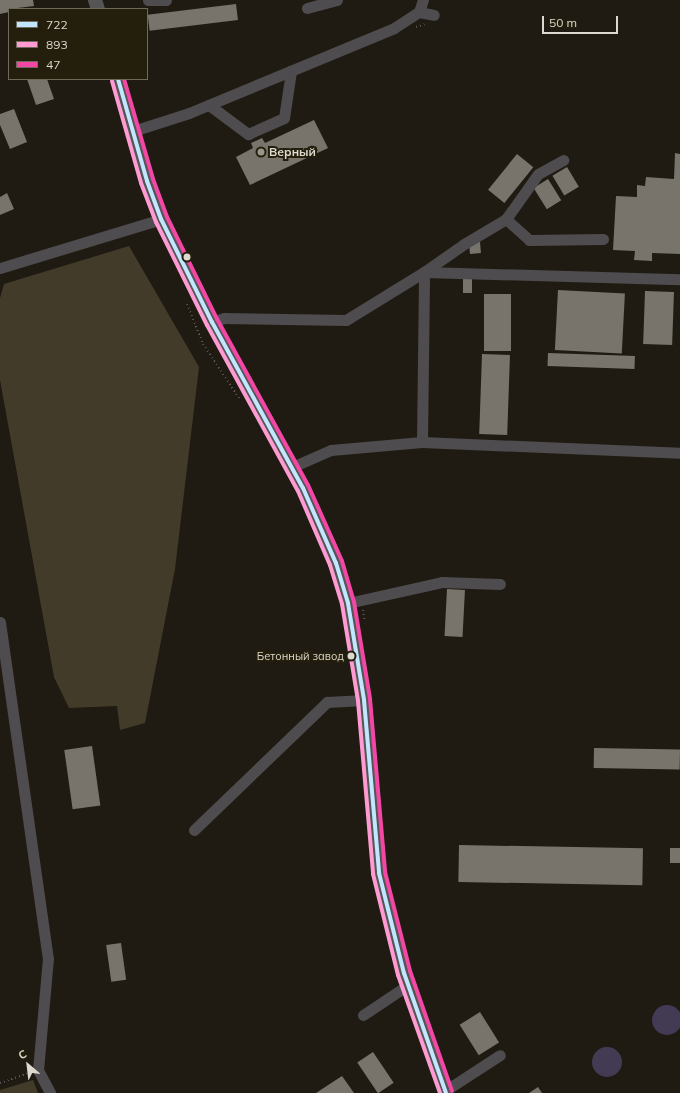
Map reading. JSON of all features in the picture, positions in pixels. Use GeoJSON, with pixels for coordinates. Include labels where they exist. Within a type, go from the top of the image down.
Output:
{"type":"FeatureCollection","features":[{"type":"Feature","properties":{"kind":"main road"},"geometry":{"type":"LineString","coordinates":[[118,80],[161,220],[212,322],[292,466],[327,539],[348,603],[364,700],[379,873],[408,985],[446,1092]]}},
{"type":"Feature","properties":{"kind":"street"},"geometry":{"type":"LineString","coordinates":[[148,0],[166,0]]}},
{"type":"Feature","properties":{"kind":"street"},"geometry":{"type":"LineString","coordinates":[[307,8],[337,0]]}},
{"type":"Feature","properties":{"kind":"street"},"geometry":{"type":"LineString","coordinates":[[133,131],[209,105],[394,28],[419,12],[423,0]]}},
{"type":"Feature","properties":{"kind":"street"},"geometry":{"type":"LineString","coordinates":[[419,12],[434,16]]}},
{"type":"Feature","properties":{"kind":"street"},"geometry":{"type":"LineString","coordinates":[[209,105],[248,134],[284,118],[291,71]]}},
{"type":"Feature","properties":{"kind":"street"},"geometry":{"type":"LineString","coordinates":[[212,322],[224,318],[346,320],[424,272],[464,244],[506,219],[538,174],[563,160]]}},
{"type":"Feature","properties":{"kind":"street"},"geometry":{"type":"LineString","coordinates":[[506,219],[529,240],[603,239]]}},
{"type":"Feature","properties":{"kind":"street"},"geometry":{"type":"LineString","coordinates":[[0,268],[161,220]]}},
{"type":"Feature","properties":{"kind":"street"},"geometry":{"type":"LineString","coordinates":[[424,272],[680,279]]}},
{"type":"Feature","properties":{"kind":"street"},"geometry":{"type":"LineString","coordinates":[[422,442],[424,272]]}},
{"type":"Feature","properties":{"kind":"street"},"geometry":{"type":"LineString","coordinates":[[292,466],[331,450],[422,442],[680,453]]}},
{"type":"Feature","properties":{"kind":"street"},"geometry":{"type":"LineString","coordinates":[[348,603],[442,582],[500,584]]}},
{"type":"Feature","properties":{"kind":"street"},"geometry":{"type":"LineString","coordinates":[[0,622],[48,958],[38,1070],[50,1093]]}},
{"type":"Feature","properties":{"kind":"street"},"geometry":{"type":"LineString","coordinates":[[194,830],[327,702],[364,700]]}},
{"type":"Feature","properties":{"kind":"street"},"geometry":{"type":"LineString","coordinates":[[363,1015],[408,985]]}},
{"type":"Feature","properties":{"kind":"street"},"geometry":{"type":"LineString","coordinates":[[446,1092],[500,1055]]}},
{"type":"Feature","properties":{"kind":"path"},"geometry":{"type":"LineString","coordinates":[[187,304],[204,344],[241,401]]}},
{"type":"Feature","properties":{"kind":"path"},"geometry":{"type":"LineString","coordinates":[[0,1083],[38,1070]]}},
{"type":"Feature","properties":{"kind":"shaded area"},"geometry":{"type":"Polygon","coordinates":[[[129,246],[199,367],[175,569],[145,723],[120,730],[117,706],[69,708],[54,677],[0,380],[0,298],[4,284],[129,246]]]}},
{"type":"Feature","properties":{"kind":"shaded area"},"geometry":{"type":"Polygon","coordinates":[[[667,1005],[678,1009],[681,1014],[681,1026],[678,1031],[667,1035],[656,1031],[652,1020],[656,1009],[667,1005]]]}},
{"type":"Feature","properties":{"kind":"shaded area"},"geometry":{"type":"Polygon","coordinates":[[[607,1047],[618,1051],[622,1062],[618,1073],[607,1077],[596,1073],[592,1062],[596,1051],[607,1047]]]}},
{"type":"Feature","properties":{"kind":"shaded area"},"geometry":{"type":"Polygon","coordinates":[[[33,1080],[38,1093],[0,1093],[0,1090],[33,1080]]]}},
{"type":"Feature","properties":{"kind":"building"},"geometry":{"type":"Polygon","coordinates":[[[0,0],[33,0],[34,6],[8,8],[8,12],[0,14],[0,0]]]}},
{"type":"Feature","properties":{"kind":"building"},"geometry":{"type":"Polygon","coordinates":[[[236,4],[238,20],[150,31],[148,15],[236,4]]]}},
{"type":"Feature","properties":{"kind":"building"},"geometry":{"type":"Polygon","coordinates":[[[27,80],[47,80],[54,99],[36,105],[27,80]]]}},
{"type":"Feature","properties":{"kind":"building"},"geometry":{"type":"Polygon","coordinates":[[[14,109],[27,142],[10,149],[0,125],[0,114],[14,109]]]}},
{"type":"Feature","properties":{"kind":"building"},"geometry":{"type":"Polygon","coordinates":[[[314,120],[328,148],[250,185],[236,157],[253,148],[251,143],[262,138],[265,143],[314,120]]]}},
{"type":"Feature","properties":{"kind":"building"},"geometry":{"type":"Polygon","coordinates":[[[675,153],[680,154],[680,254],[652,253],[652,261],[634,260],[635,251],[613,250],[616,196],[637,197],[637,185],[645,186],[646,177],[674,179],[675,153]]]}},
{"type":"Feature","properties":{"kind":"building"},"geometry":{"type":"Polygon","coordinates":[[[517,154],[533,167],[504,203],[488,190],[517,154]]]}},
{"type":"Feature","properties":{"kind":"building"},"geometry":{"type":"Polygon","coordinates":[[[567,167],[579,187],[564,195],[552,176],[567,167]]]}},
{"type":"Feature","properties":{"kind":"building"},"geometry":{"type":"Polygon","coordinates":[[[548,179],[561,200],[547,209],[534,188],[548,179]]]}},
{"type":"Feature","properties":{"kind":"building"},"geometry":{"type":"Polygon","coordinates":[[[7,193],[14,209],[0,215],[0,197],[7,193]]]}},
{"type":"Feature","properties":{"kind":"building"},"geometry":{"type":"Polygon","coordinates":[[[480,242],[481,253],[470,254],[469,243],[480,242]]]}},
{"type":"Feature","properties":{"kind":"building"},"geometry":{"type":"Polygon","coordinates":[[[463,278],[472,278],[472,293],[463,293],[463,278]]]}},
{"type":"Feature","properties":{"kind":"building"},"geometry":{"type":"Polygon","coordinates":[[[558,290],[625,294],[622,353],[555,350],[558,290]]]}},
{"type":"Feature","properties":{"kind":"building"},"geometry":{"type":"Polygon","coordinates":[[[645,291],[674,292],[672,345],[643,344],[645,291]]]}},
{"type":"Feature","properties":{"kind":"building"},"geometry":{"type":"Polygon","coordinates":[[[484,294],[511,294],[511,351],[484,351],[484,294]]]}},
{"type":"Feature","properties":{"kind":"building"},"geometry":{"type":"Polygon","coordinates":[[[548,353],[635,356],[634,369],[548,366],[548,353]]]}},
{"type":"Feature","properties":{"kind":"building"},"geometry":{"type":"Polygon","coordinates":[[[482,354],[510,355],[507,435],[479,434],[482,354]]]}},
{"type":"Feature","properties":{"kind":"building"},"geometry":{"type":"Polygon","coordinates":[[[447,589],[465,590],[463,637],[445,636],[447,589]]]}},
{"type":"Feature","properties":{"kind":"building"},"geometry":{"type":"Polygon","coordinates":[[[92,746],[100,805],[73,809],[64,750],[92,746]]]}},
{"type":"Feature","properties":{"kind":"building"},"geometry":{"type":"Polygon","coordinates":[[[594,748],[680,750],[680,769],[594,768],[594,748]]]}},
{"type":"Feature","properties":{"kind":"building"},"geometry":{"type":"Polygon","coordinates":[[[459,845],[643,848],[642,885],[458,882],[459,845]]]}},
{"type":"Feature","properties":{"kind":"building"},"geometry":{"type":"Polygon","coordinates":[[[670,848],[680,848],[680,863],[670,863],[670,848]]]}},
{"type":"Feature","properties":{"kind":"building"},"geometry":{"type":"Polygon","coordinates":[[[121,943],[126,980],[111,982],[106,945],[121,943]]]}},
{"type":"Feature","properties":{"kind":"building"},"geometry":{"type":"Polygon","coordinates":[[[480,1012],[499,1043],[479,1055],[460,1025],[480,1012]]]}},
{"type":"Feature","properties":{"kind":"building"},"geometry":{"type":"Polygon","coordinates":[[[373,1052],[394,1083],[378,1093],[357,1063],[373,1052]]]}},
{"type":"Feature","properties":{"kind":"building"},"geometry":{"type":"Polygon","coordinates":[[[342,1076],[354,1093],[316,1093],[342,1076]]]}},
{"type":"Feature","properties":{"kind":"building"},"geometry":{"type":"Polygon","coordinates":[[[538,1087],[542,1093],[529,1093],[538,1087]]]}},
{"type":"Feature","properties":{"kind":"transit line","name":"722"},"geometry":{"type":"LineString","coordinates":[[118,80],[147,181],[161,219],[212,322],[303,488],[336,563],[348,603],[364,700],[379,873],[404,973],[446,1093]]}},
{"type":"Feature","properties":{"kind":"transit line","name":"47"},"geometry":{"type":"LineString","coordinates":[[124,80],[153,179],[167,217],[217,319],[308,485],[342,561],[354,602],[370,699],[385,872],[410,971],[452,1091]]}},
{"type":"Feature","properties":{"kind":"transit line","name":"893"},"geometry":{"type":"LineString","coordinates":[[112,81],[141,183],[156,222],[207,325],[298,491],[330,565],[342,604],[358,701],[373,874],[398,975],[440,1093]]}},
{"type":"Feature","properties":{"kind":"place","name":"Верный"},"geometry":{"type":"Point","coordinates":[261,152]}},
{"type":"Feature","properties":{"kind":"place","name":"Бетонный завод"},"geometry":{"type":"Point","coordinates":[351,656]}}]}
